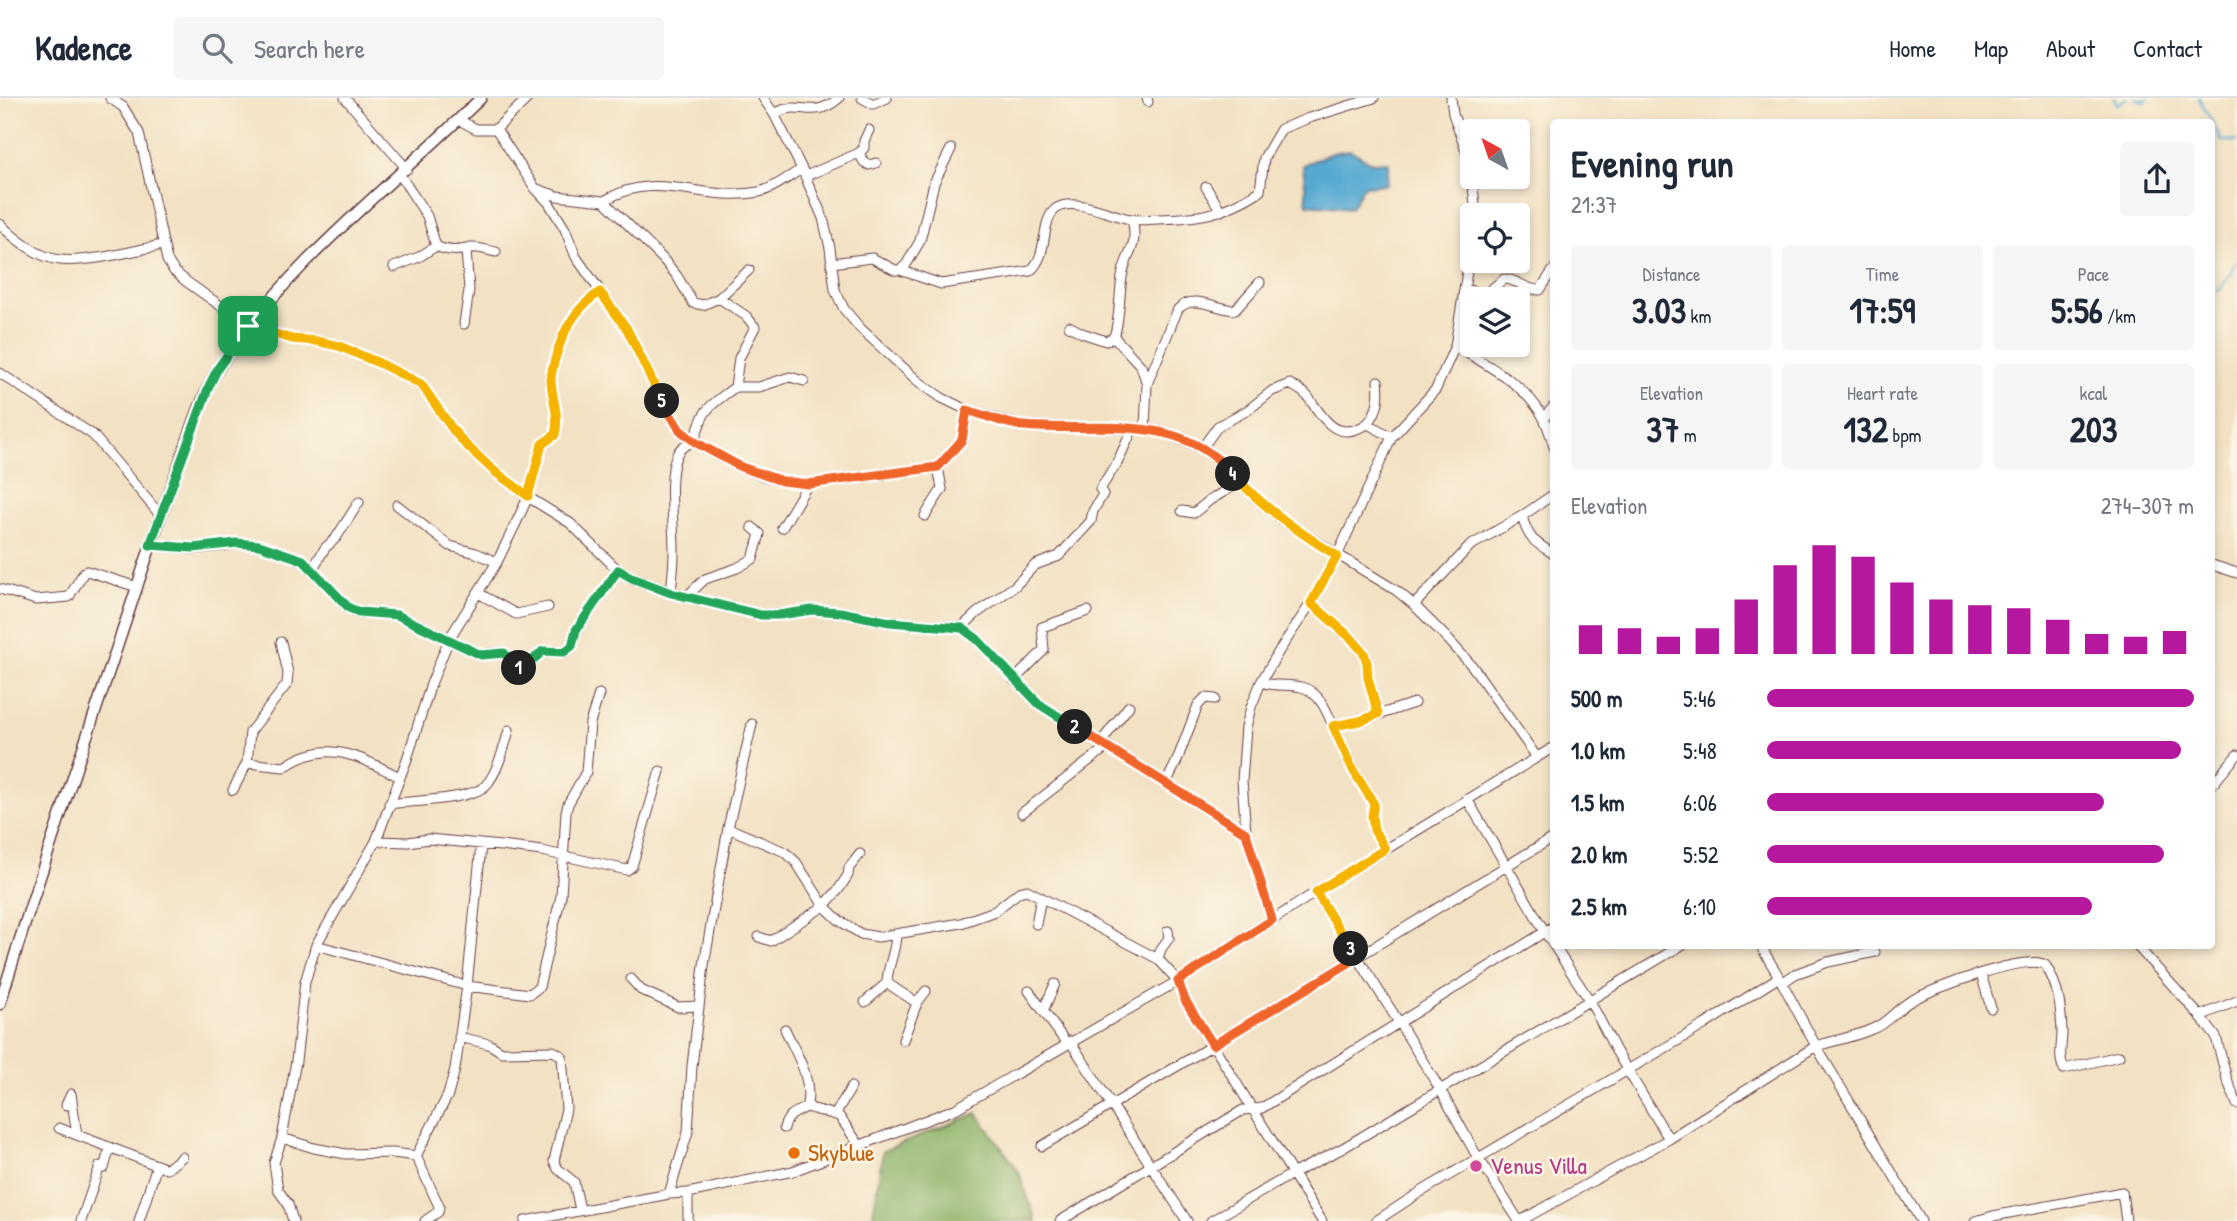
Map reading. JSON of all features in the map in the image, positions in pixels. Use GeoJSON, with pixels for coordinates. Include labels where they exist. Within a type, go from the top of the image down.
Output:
{"type":"FeatureCollection","features":[{"type":"Feature","properties":{"kind":"main road"},"geometry":{"type":"LineString","coordinates":[[0,1004],[25,920],[150,545],[218,368],[248,326],[293,273],[481,98]]}},
{"type":"Feature","properties":{"kind":"street"},"geometry":{"type":"LineString","coordinates":[[110,98],[123,107],[139,133],[163,245],[167,260],[174,271],[248,326],[292,339],[339,346],[421,384],[465,444],[494,471],[570,523],[618,570],[671,593],[761,615],[812,610],[840,612],[890,622],[962,628],[977,639],[1039,704],[1246,833]]}},
{"type":"Feature","properties":{"kind":"street"},"geometry":{"type":"LineString","coordinates":[[345,98],[403,172],[427,216],[436,246],[447,251],[474,248],[496,252]]}},
{"type":"Feature","properties":{"kind":"street"},"geometry":{"type":"LineString","coordinates":[[459,120],[476,129],[496,129],[528,98]]}},
{"type":"Feature","properties":{"kind":"street"},"geometry":{"type":"LineString","coordinates":[[762,98],[774,114],[804,172],[823,218],[835,290],[844,309],[860,328],[919,382],[942,398],[967,410],[1022,426],[1145,429],[1159,431],[1202,448],[1286,523],[1414,605],[1473,667],[1536,756]]}},
{"type":"Feature","properties":{"kind":"street"},"geometry":{"type":"LineString","coordinates":[[774,114],[786,107],[818,110],[831,105],[839,98]]}},
{"type":"Feature","properties":{"kind":"street"},"geometry":{"type":"LineString","coordinates":[[862,98],[873,104],[887,98]]}},
{"type":"Feature","properties":{"kind":"street"},"geometry":{"type":"LineString","coordinates":[[831,263],[872,258],[895,270],[941,284],[1023,273],[1037,266],[1048,219],[1058,207],[1067,205],[1093,208],[1132,219],[1194,218],[1222,211],[1260,191],[1264,158],[1281,129],[1374,98]]}},
{"type":"Feature","properties":{"kind":"street"},"geometry":{"type":"LineString","coordinates":[[1451,98],[1460,134]]}},
{"type":"Feature","properties":{"kind":"street"},"geometry":{"type":"LineString","coordinates":[[496,129],[535,188],[549,203],[565,229],[576,257],[627,329],[673,419],[680,430],[695,442],[763,476],[808,484],[938,467],[962,440],[967,410]]}},
{"type":"Feature","properties":{"kind":"street"},"geometry":{"type":"LineString","coordinates":[[604,201],[618,192],[640,186],[656,185],[710,194],[736,195],[763,191],[804,172],[859,153],[864,148],[869,130]]}},
{"type":"Feature","properties":{"kind":"street"},"geometry":{"type":"LineString","coordinates":[[900,270],[920,242],[933,183],[951,149]]}},
{"type":"Feature","properties":{"kind":"street"},"geometry":{"type":"LineString","coordinates":[[859,153],[869,165],[876,163]]}},
{"type":"Feature","properties":{"kind":"street"},"geometry":{"type":"LineString","coordinates":[[1206,187],[1222,211]]}},
{"type":"Feature","properties":{"kind":"street"},"geometry":{"type":"LineString","coordinates":[[535,188],[557,196],[604,201],[663,259],[693,303],[703,305],[719,298],[749,271]]}},
{"type":"Feature","properties":{"kind":"street"},"geometry":{"type":"LineString","coordinates":[[1069,326],[1106,341],[1114,337],[1122,273],[1133,249],[1135,233],[1132,219]]}},
{"type":"Feature","properties":{"kind":"street"},"geometry":{"type":"LineString","coordinates":[[0,224],[14,237],[38,252],[58,260],[82,259],[163,245]]}},
{"type":"Feature","properties":{"kind":"street"},"geometry":{"type":"LineString","coordinates":[[394,267],[419,257],[436,246]]}},
{"type":"Feature","properties":{"kind":"street"},"geometry":{"type":"LineString","coordinates":[[464,324],[469,290],[466,251]]}},
{"type":"Feature","properties":{"kind":"street"},"geometry":{"type":"LineString","coordinates":[[1530,289],[1540,290],[1550,275]]}},
{"type":"Feature","properties":{"kind":"street"},"geometry":{"type":"LineString","coordinates":[[1494,287],[1504,279],[1513,279],[1527,287]]}},
{"type":"Feature","properties":{"kind":"street"},"geometry":{"type":"LineString","coordinates":[[1145,429],[1147,384],[1178,309],[1191,302],[1235,310],[1260,282]]}},
{"type":"Feature","properties":{"kind":"street"},"geometry":{"type":"LineString","coordinates":[[293,1221],[288,1205],[278,1190],[274,1163],[282,1138],[296,1061],[304,982],[316,945],[376,841],[449,640],[497,562],[528,496],[542,444],[555,435],[558,424],[551,379],[555,361],[569,324],[592,297],[600,292]]}},
{"type":"Feature","properties":{"kind":"street"},"geometry":{"type":"LineString","coordinates":[[719,298],[746,316],[755,327],[739,358],[736,387]]}},
{"type":"Feature","properties":{"kind":"street"},"geometry":{"type":"LineString","coordinates":[[1272,920],[1246,833],[1242,781],[1246,727],[1261,682],[1337,556],[1392,437],[1436,389],[1455,346],[1460,318]]}},
{"type":"Feature","properties":{"kind":"street"},"geometry":{"type":"LineString","coordinates":[[1114,337],[1141,366],[1147,384]]}},
{"type":"Feature","properties":{"kind":"street"},"geometry":{"type":"LineString","coordinates":[[1455,346],[1505,377],[1534,402],[1544,418],[1550,435]]}},
{"type":"Feature","properties":{"kind":"street"},"geometry":{"type":"LineString","coordinates":[[0,373],[93,435],[161,516]]}},
{"type":"Feature","properties":{"kind":"street"},"geometry":{"type":"LineString","coordinates":[[695,442],[701,419],[708,407],[736,387],[758,387],[790,377],[804,381]]}},
{"type":"Feature","properties":{"kind":"street"},"geometry":{"type":"LineString","coordinates":[[1202,448],[1219,426],[1248,411],[1272,391],[1290,384],[1306,394],[1322,419],[1331,426],[1342,432],[1353,431],[1368,424],[1378,407],[1378,381]]}},
{"type":"Feature","properties":{"kind":"street"},"geometry":{"type":"LineString","coordinates":[[1544,418],[1550,411]]}},
{"type":"Feature","properties":{"kind":"street"},"geometry":{"type":"LineString","coordinates":[[1368,424],[1392,437]]}},
{"type":"Feature","properties":{"kind":"street"},"geometry":{"type":"LineString","coordinates":[[962,628],[977,613],[1014,586],[1035,565],[1059,556],[1082,533],[1091,521],[1103,494],[1100,489],[1117,463],[1133,428]]}},
{"type":"Feature","properties":{"kind":"street"},"geometry":{"type":"LineString","coordinates":[[671,593],[675,552],[672,519],[673,476],[677,453],[687,443],[695,442]]}},
{"type":"Feature","properties":{"kind":"street"},"geometry":{"type":"LineString","coordinates":[[925,516],[942,488],[938,467]]}},
{"type":"Feature","properties":{"kind":"street"},"geometry":{"type":"LineString","coordinates":[[1182,510],[1195,513],[1210,500],[1240,482]]}},
{"type":"Feature","properties":{"kind":"street"},"geometry":{"type":"LineString","coordinates":[[782,528],[808,484]]}},
{"type":"Feature","properties":{"kind":"street"},"geometry":{"type":"LineString","coordinates":[[1414,605],[1470,546],[1550,497]]}},
{"type":"Feature","properties":{"kind":"street"},"geometry":{"type":"LineString","coordinates":[[312,570],[359,502]]}},
{"type":"Feature","properties":{"kind":"street"},"geometry":{"type":"LineString","coordinates":[[397,505],[450,546],[497,562]]}},
{"type":"Feature","properties":{"kind":"street"},"geometry":{"type":"LineString","coordinates":[[1522,516],[1533,541],[1550,552]]}},
{"type":"Feature","properties":{"kind":"street"},"geometry":{"type":"LineString","coordinates":[[686,597],[705,579],[753,559],[760,534],[752,527]]}},
{"type":"Feature","properties":{"kind":"street"},"geometry":{"type":"LineString","coordinates":[[150,545],[193,548],[237,543],[259,545],[303,560],[349,608],[359,612],[397,615],[481,655],[504,653],[519,668],[527,665],[543,651],[564,652],[572,646],[576,630],[618,570]]}},
{"type":"Feature","properties":{"kind":"street"},"geometry":{"type":"LineString","coordinates":[[2215,566],[2237,573]]}},
{"type":"Feature","properties":{"kind":"street"},"geometry":{"type":"LineString","coordinates":[[0,589],[36,600],[69,597],[88,571],[137,587]]}},
{"type":"Feature","properties":{"kind":"street"},"geometry":{"type":"LineString","coordinates":[[478,593],[516,614],[548,607]]}},
{"type":"Feature","properties":{"kind":"street"},"geometry":{"type":"LineString","coordinates":[[1311,603],[1364,653],[1378,714]]}},
{"type":"Feature","properties":{"kind":"street"},"geometry":{"type":"LineString","coordinates":[[1014,680],[1044,650],[1042,627],[1088,611]]}},
{"type":"Feature","properties":{"kind":"street"},"geometry":{"type":"LineString","coordinates":[[233,790],[247,763],[250,732],[286,684],[288,673],[281,642]]}},
{"type":"Feature","properties":{"kind":"street"},"geometry":{"type":"LineString","coordinates":[[1261,682],[1272,686],[1301,686],[1320,699],[1353,770],[1374,804],[1374,830],[1385,849]]}},
{"type":"Feature","properties":{"kind":"street"},"geometry":{"type":"LineString","coordinates":[[316,945],[467,986],[530,993],[539,986],[561,896],[566,812],[586,772],[590,723],[598,694]]}},
{"type":"Feature","properties":{"kind":"street"},"geometry":{"type":"LineString","coordinates":[[1166,783],[1198,705],[1205,698],[1215,699]]}},
{"type":"Feature","properties":{"kind":"street"},"geometry":{"type":"LineString","coordinates":[[1333,726],[1360,721],[1414,703]]}},
{"type":"Feature","properties":{"kind":"street"},"geometry":{"type":"LineString","coordinates":[[1022,813],[1104,744],[1129,706]]}},
{"type":"Feature","properties":{"kind":"street"},"geometry":{"type":"LineString","coordinates":[[669,1194],[688,1132],[692,1066],[704,965],[728,828],[752,724]]}},
{"type":"Feature","properties":{"kind":"street"},"geometry":{"type":"LineString","coordinates":[[388,804],[472,794],[485,786],[490,779],[506,745],[509,730]]}},
{"type":"Feature","properties":{"kind":"street"},"geometry":{"type":"LineString","coordinates":[[525,1221],[669,1194],[688,1193],[793,1171],[955,1109],[1178,981],[1316,892],[1550,749]]}},
{"type":"Feature","properties":{"kind":"street"},"geometry":{"type":"LineString","coordinates":[[247,763],[284,767],[298,758],[334,750],[356,756],[400,777]]}},
{"type":"Feature","properties":{"kind":"street"},"geometry":{"type":"LineString","coordinates":[[2215,781],[2237,755]]}},
{"type":"Feature","properties":{"kind":"street"},"geometry":{"type":"LineString","coordinates":[[376,841],[408,842],[429,839],[501,846],[626,870],[632,866],[660,771]]}},
{"type":"Feature","properties":{"kind":"street"},"geometry":{"type":"LineString","coordinates":[[1060,1221],[1242,1110],[1262,1108],[1549,929],[1506,865],[1467,799]]}},
{"type":"Feature","properties":{"kind":"street"},"geometry":{"type":"LineString","coordinates":[[728,828],[785,852],[796,862],[824,906],[840,921],[861,934],[878,937],[980,917],[995,911],[1019,892],[1027,890],[1158,958],[1178,981],[1185,1000],[1322,1221]]}},
{"type":"Feature","properties":{"kind":"street"},"geometry":{"type":"LineString","coordinates":[[1042,1146],[1550,839]]}},
{"type":"Feature","properties":{"kind":"street"},"geometry":{"type":"LineString","coordinates":[[416,1156],[448,1095],[455,1069],[467,986],[481,846]]}},
{"type":"Feature","properties":{"kind":"street"},"geometry":{"type":"LineString","coordinates":[[758,937],[771,940],[824,906],[839,889],[848,875],[849,868],[860,854]]}},
{"type":"Feature","properties":{"kind":"street"},"geometry":{"type":"LineString","coordinates":[[1316,892],[1441,1091],[1479,1159],[1520,1221],[1669,1139],[1816,1046],[1874,1029],[1911,1000],[1937,988],[2013,964],[2042,962],[2059,992],[2062,1034],[2060,1058],[2064,1069],[2119,1056]]}},
{"type":"Feature","properties":{"kind":"street"},"geometry":{"type":"LineString","coordinates":[[1036,924],[1041,897]]}},
{"type":"Feature","properties":{"kind":"street"},"geometry":{"type":"LineString","coordinates":[[1158,958],[1169,938],[1168,930]]}},
{"type":"Feature","properties":{"kind":"street"},"geometry":{"type":"LineString","coordinates":[[865,1002],[887,983],[887,973],[896,946],[896,934]]}},
{"type":"Feature","properties":{"kind":"street"},"geometry":{"type":"LineString","coordinates":[[1560,949],[1669,1139]]}},
{"type":"Feature","properties":{"kind":"street"},"geometry":{"type":"LineString","coordinates":[[1211,1221],[1441,1091],[1676,949]]}},
{"type":"Feature","properties":{"kind":"street"},"geometry":{"type":"LineString","coordinates":[[1762,949],[1921,1221]]}},
{"type":"Feature","properties":{"kind":"street"},"geometry":{"type":"LineString","coordinates":[[2140,949],[2216,1037],[2237,1104]]}},
{"type":"Feature","properties":{"kind":"street"},"geometry":{"type":"LineString","coordinates":[[1376,1221],[1419,1192],[1781,980],[1828,962],[1875,952]]}},
{"type":"Feature","properties":{"kind":"street"},"geometry":{"type":"LineString","coordinates":[[1981,974],[1991,1008]]}},
{"type":"Feature","properties":{"kind":"street"},"geometry":{"type":"LineString","coordinates":[[631,979],[641,990],[678,1007],[699,1006]]}},
{"type":"Feature","properties":{"kind":"street"},"geometry":{"type":"LineString","coordinates":[[887,983],[917,1003]]}},
{"type":"Feature","properties":{"kind":"street"},"geometry":{"type":"LineString","coordinates":[[1043,1011],[1055,984]]}},
{"type":"Feature","properties":{"kind":"street"},"geometry":{"type":"LineString","coordinates":[[903,1040],[917,1003],[926,991]]}},
{"type":"Feature","properties":{"kind":"street"},"geometry":{"type":"LineString","coordinates":[[1029,991],[1112,1105],[1187,1221]]}},
{"type":"Feature","properties":{"kind":"street"},"geometry":{"type":"LineString","coordinates":[[2200,1016],[2237,1001]]}},
{"type":"Feature","properties":{"kind":"street"},"geometry":{"type":"LineString","coordinates":[[785,1029],[806,1073],[810,1091],[809,1106]]}},
{"type":"Feature","properties":{"kind":"street"},"geometry":{"type":"LineString","coordinates":[[459,1037],[489,1044],[502,1052],[553,1051],[562,1056],[566,1109],[554,1161],[558,1169],[574,1182],[580,1210]]}},
{"type":"Feature","properties":{"kind":"street"},"geometry":{"type":"LineString","coordinates":[[836,1115],[851,1087]]}},
{"type":"Feature","properties":{"kind":"street"},"geometry":{"type":"LineString","coordinates":[[66,1105],[71,1094],[77,1135]]}},
{"type":"Feature","properties":{"kind":"street"},"geometry":{"type":"LineString","coordinates":[[809,1106],[842,1119],[860,1146]]}},
{"type":"Feature","properties":{"kind":"street"},"geometry":{"type":"LineString","coordinates":[[784,1128],[786,1119],[809,1106]]}},
{"type":"Feature","properties":{"kind":"street"},"geometry":{"type":"LineString","coordinates":[[59,1128],[167,1169],[182,1157]]}},
{"type":"Feature","properties":{"kind":"street"},"geometry":{"type":"LineString","coordinates":[[282,1138],[314,1149],[346,1154],[393,1153],[416,1156]]}},
{"type":"Feature","properties":{"kind":"street"},"geometry":{"type":"LineString","coordinates":[[80,1221],[100,1166],[104,1168],[110,1147]]}},
{"type":"Feature","properties":{"kind":"street"},"geometry":{"type":"LineString","coordinates":[[416,1156],[439,1206],[438,1212],[425,1221]]}},
{"type":"Feature","properties":{"kind":"street"},"geometry":{"type":"LineString","coordinates":[[139,1221],[157,1165]]}},
{"type":"Feature","properties":{"kind":"street"},"geometry":{"type":"LineString","coordinates":[[1975,1221],[2122,1192],[2126,1221]]}},
{"type":"Feature","properties":{"kind":"street"},"geometry":{"type":"LineString","coordinates":[[688,1193],[688,1221]]}},
{"type":"Feature","properties":{"kind":"green space"},"geometry":{"type":"Polygon","coordinates":[[[977,1113],[1019,1172],[1036,1221],[872,1221],[883,1151],[977,1113]]]}},
{"type":"Feature","properties":{"kind":"water"},"geometry":{"type":"Polygon","coordinates":[[[1350,150],[1372,163],[1389,162],[1386,184],[1364,186],[1351,208],[1307,204],[1303,165],[1332,153],[1350,150]]]}},
{"type":"Feature","properties":{"kind":"waterway"},"geometry":{"type":"LineString","coordinates":[[2114,98],[2117,104],[2127,98]]}},
{"type":"Feature","properties":{"kind":"waterway"},"geometry":{"type":"LineString","coordinates":[[2135,98],[2145,101]]}},
{"type":"Feature","properties":{"kind":"waterway"},"geometry":{"type":"LineString","coordinates":[[2143,98],[2145,101],[2149,98]]}},
{"type":"Feature","properties":{"kind":"waterway"},"geometry":{"type":"LineString","coordinates":[[2199,98],[2210,119]]}},
{"type":"Feature","properties":{"kind":"waterway"},"geometry":{"type":"LineString","coordinates":[[2215,128],[2222,141],[2237,141]]}},
{"type":"Feature","properties":{"kind":"waterway"},"geometry":{"type":"LineString","coordinates":[[2215,291],[2220,290],[2237,262]]}},
{"type":"Feature","properties":{"kind":"place","name":"Skyblue"},"geometry":{"type":"Point","coordinates":[794,1153]}},
{"type":"Feature","properties":{"kind":"place","name":"Venus Villa"},"geometry":{"type":"Point","coordinates":[1476,1166]}},
{"type":"Feature","properties":{"kind":"route"},"geometry":{"type":"LineString","coordinates":[[600,292],[627,329],[680,430],[695,442],[741,467],[782,481],[808,484],[938,467],[962,440],[967,410],[1022,426],[1159,431],[1202,448],[1286,523],[1337,556],[1311,603],[1364,653],[1378,714],[1360,721],[1333,726],[1353,770],[1374,804],[1374,830],[1385,849],[1316,892],[1357,958],[1213,1045],[1185,1000],[1178,981],[1272,920],[1246,833],[1039,704],[977,639],[962,628],[890,622],[840,612],[812,610],[761,615],[671,593],[618,570],[576,630],[572,646],[564,652],[543,651],[527,665],[519,668],[504,653],[481,655],[397,615],[359,612],[349,608],[303,560],[259,545],[237,543],[193,548],[150,545],[209,386],[218,368],[248,326],[292,339],[339,346],[421,384],[465,444],[494,471],[528,496],[542,444],[555,435],[558,424],[551,379],[555,361],[569,324],[592,297],[600,292]]}}]}
